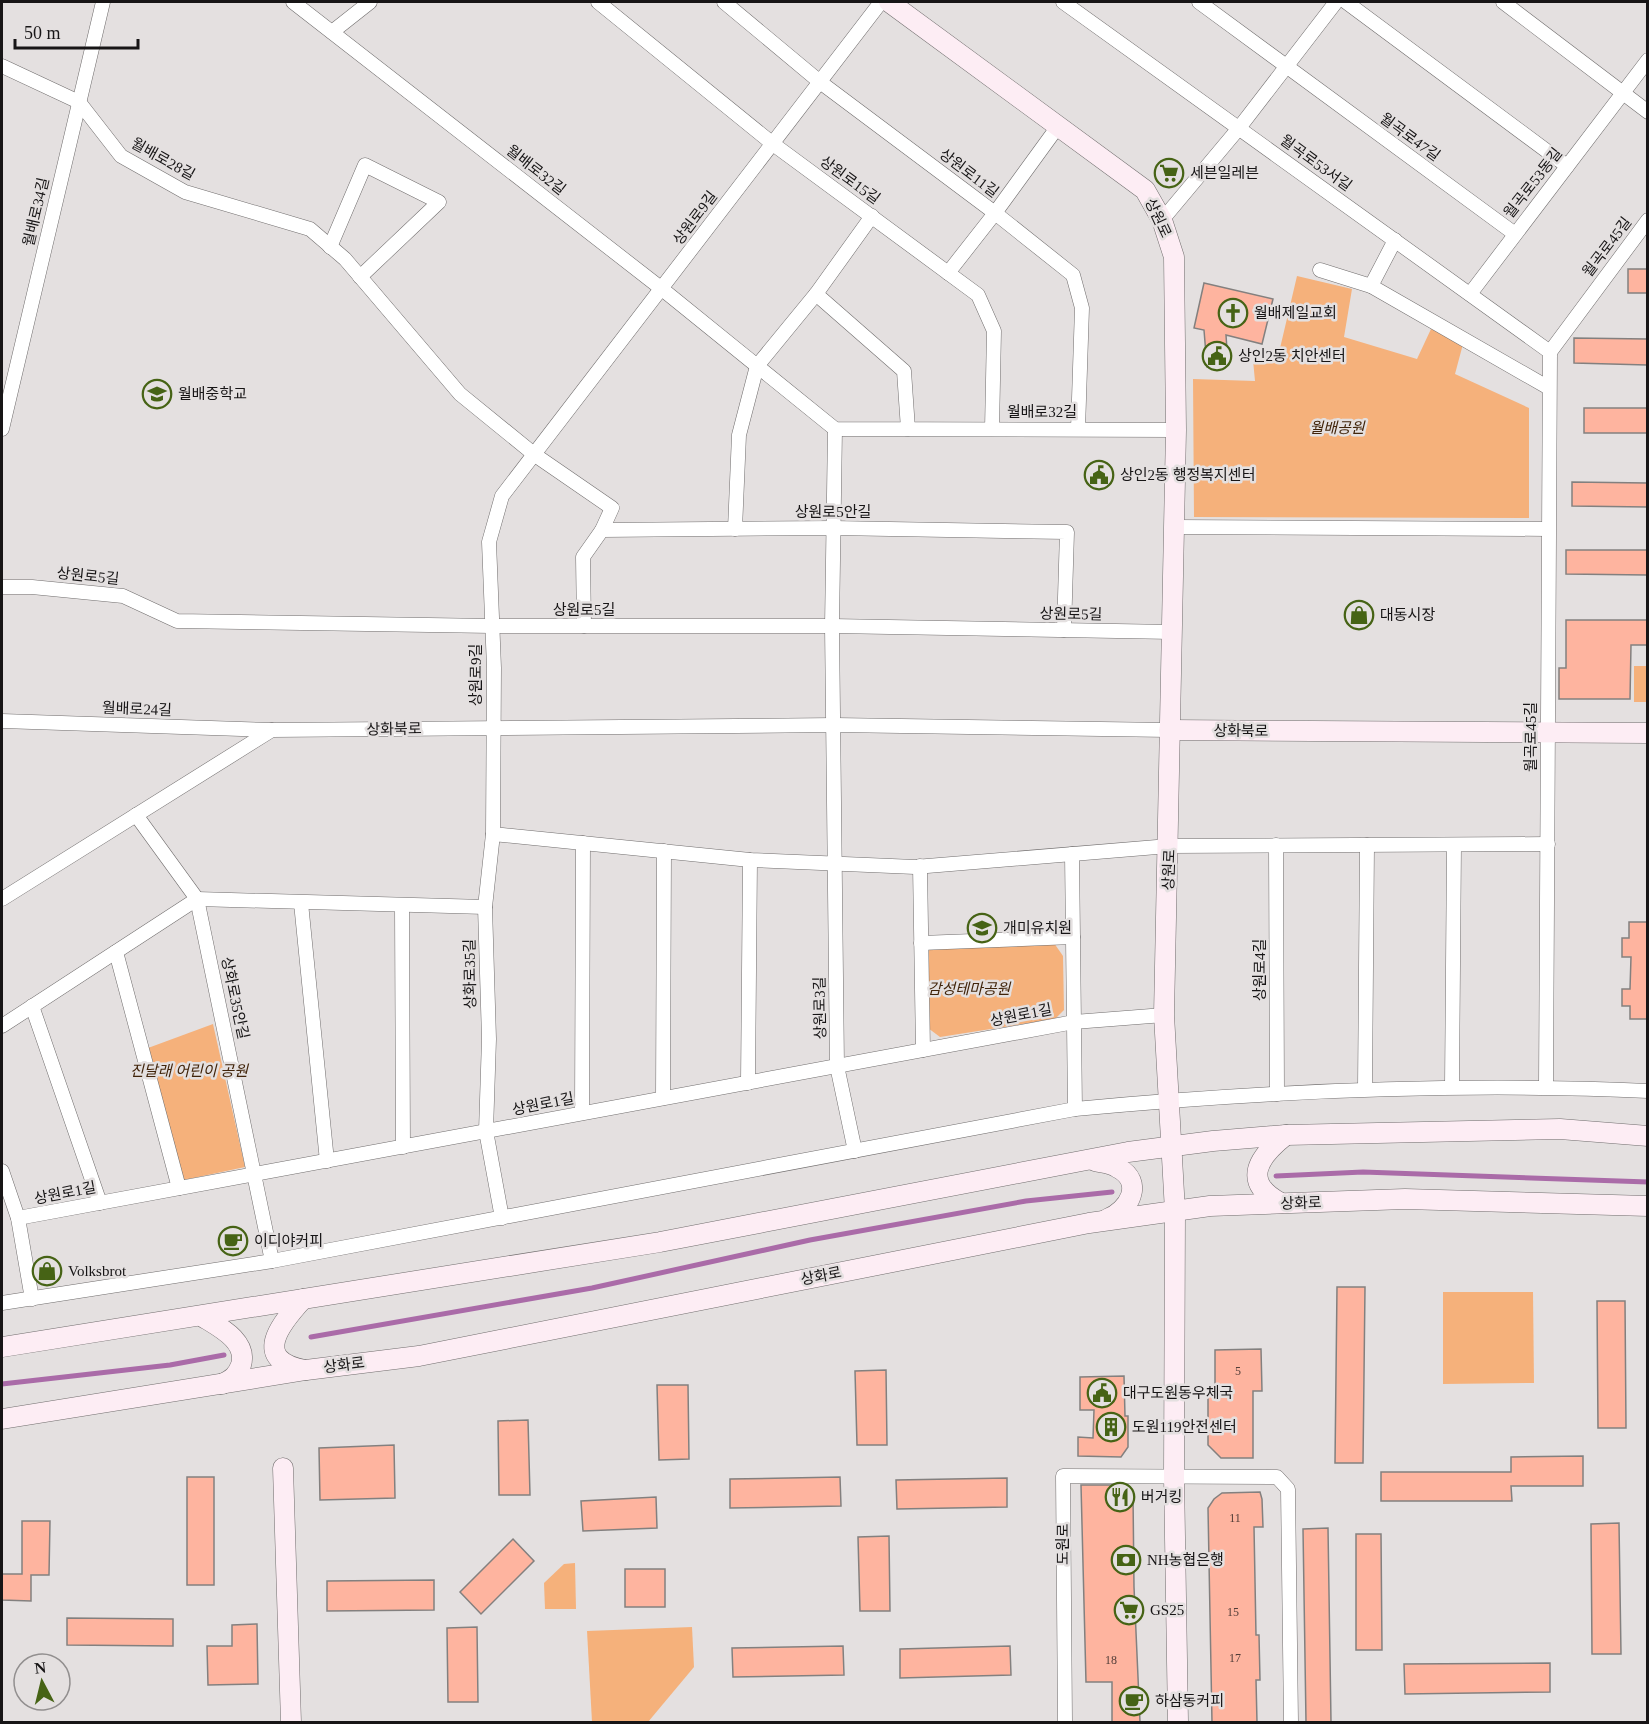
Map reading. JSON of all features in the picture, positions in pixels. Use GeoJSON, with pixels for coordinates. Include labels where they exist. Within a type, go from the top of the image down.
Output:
{"type":"FeatureCollection","features":[{"type":"Feature","properties":{"kind":"main road","name":"상원로"},"geometry":{"type":"LineString","coordinates":[[889,2],[1145,190],[1162,220],[1174,257],[1176,430],[1164,1015],[1175,1211]]}},
{"type":"Feature","properties":{"kind":"main road","name":"상화북로"},"geometry":{"type":"LineString","coordinates":[[1169,730],[1647,733]]}},
{"type":"Feature","properties":{"kind":"main road"},"geometry":{"type":"LineString","coordinates":[[2,1347],[203,1317],[660,1242],[1170,1146],[1286,1135],[1560,1129],[1647,1136]]}},
{"type":"Feature","properties":{"kind":"main road"},"geometry":{"type":"LineString","coordinates":[[1281,1203],[1268,1196],[1258,1185],[1258,1167],[1269,1149],[1286,1135]]}},
{"type":"Feature","properties":{"kind":"main road"},"geometry":{"type":"LineString","coordinates":[[1087,1160],[1120,1168],[1130,1179],[1132,1186],[1130,1200],[1121,1211],[1102,1221]]}},
{"type":"Feature","properties":{"kind":"main road","name":"상화로"},"geometry":{"type":"LineString","coordinates":[[2,1419],[306,1370],[418,1356],[1102,1221],[1210,1206],[1405,1199],[1647,1206]]}},
{"type":"Feature","properties":{"kind":"main road"},"geometry":{"type":"LineString","coordinates":[[1175,1211],[1174,1476],[1178,1722]]}},
{"type":"Feature","properties":{"kind":"main road"},"geometry":{"type":"LineString","coordinates":[[303,1299],[278,1329],[274,1344],[283,1363],[289,1367],[306,1370]]}},
{"type":"Feature","properties":{"kind":"main road"},"geometry":{"type":"LineString","coordinates":[[203,1317],[235,1340],[242,1353],[238,1374],[233,1379],[219,1385]]}},
{"type":"Feature","properties":{"kind":"main road"},"geometry":{"type":"LineString","coordinates":[[283,1468],[291,1722]]}},
{"type":"Feature","properties":{"kind":"street","name":"월배로34길"},"geometry":{"type":"LineString","coordinates":[[2,429],[103,2]]}},
{"type":"Feature","properties":{"kind":"street","name":"월배로32길"},"geometry":{"type":"LineString","coordinates":[[293,2],[662,289],[835,429],[1176,430]]}},
{"type":"Feature","properties":{"kind":"street"},"geometry":{"type":"LineString","coordinates":[[332,32],[370,2]]}},
{"type":"Feature","properties":{"kind":"street","name":"상원로15길"},"geometry":{"type":"LineString","coordinates":[[598,2],[773,144],[978,295],[994,331],[992,429]]}},
{"type":"Feature","properties":{"kind":"street","name":"상원로11길"},"geometry":{"type":"LineString","coordinates":[[724,2],[820,82],[995,213],[1073,275],[1082,308],[1078,429]]}},
{"type":"Feature","properties":{"kind":"street","name":"상원로9길"},"geometry":{"type":"LineString","coordinates":[[492,728],[489,542],[502,496],[881,2]]}},
{"type":"Feature","properties":{"kind":"street","name":"월곡로53서길"},"geometry":{"type":"LineString","coordinates":[[1063,2],[1550,352]]}},
{"type":"Feature","properties":{"kind":"street","name":"월곡로47길"},"geometry":{"type":"LineString","coordinates":[[1199,2],[1515,234]]}},
{"type":"Feature","properties":{"kind":"street"},"geometry":{"type":"LineString","coordinates":[[1162,220],[1239,128],[1336,2]]}},
{"type":"Feature","properties":{"kind":"street"},"geometry":{"type":"LineString","coordinates":[[1346,2],[1567,166]]}},
{"type":"Feature","properties":{"kind":"street"},"geometry":{"type":"LineString","coordinates":[[1503,2],[1647,112]]}},
{"type":"Feature","properties":{"kind":"street","name":"월곡로53동길"},"geometry":{"type":"LineString","coordinates":[[1470,294],[1647,60]]}},
{"type":"Feature","properties":{"kind":"street","name":"월배로28길"},"geometry":{"type":"LineString","coordinates":[[2,66],[79,102],[122,156],[185,192],[310,229],[360,277],[460,394],[535,455]]}},
{"type":"Feature","properties":{"kind":"street"},"geometry":{"type":"LineString","coordinates":[[948,273],[1059,125]]}},
{"type":"Feature","properties":{"kind":"street"},"geometry":{"type":"LineString","coordinates":[[330,247],[365,165],[439,202],[360,277]]}},
{"type":"Feature","properties":{"kind":"street"},"geometry":{"type":"LineString","coordinates":[[735,529],[739,435],[757,366],[816,294],[872,216]]}},
{"type":"Feature","properties":{"kind":"street","name":"월곡로45길"},"geometry":{"type":"LineString","coordinates":[[1546,1086],[1550,352],[1647,220]]}},
{"type":"Feature","properties":{"kind":"street"},"geometry":{"type":"LineString","coordinates":[[1371,286],[1395,240]]}},
{"type":"Feature","properties":{"kind":"street"},"geometry":{"type":"LineString","coordinates":[[1320,270],[1371,286],[1549,388]]}},
{"type":"Feature","properties":{"kind":"street"},"geometry":{"type":"LineString","coordinates":[[816,294],[904,371],[908,429]]}},
{"type":"Feature","properties":{"kind":"street"},"geometry":{"type":"LineString","coordinates":[[834,864],[835,725],[832,626],[835,429]]}},
{"type":"Feature","properties":{"kind":"street"},"geometry":{"type":"LineString","coordinates":[[535,455],[612,508],[602,530],[583,557],[584,626]]}},
{"type":"Feature","properties":{"kind":"street","name":"상원로5안길"},"geometry":{"type":"LineString","coordinates":[[602,530],[833,528],[1067,532],[1064,630]]}},
{"type":"Feature","properties":{"kind":"street"},"geometry":{"type":"LineString","coordinates":[[1174,528],[1548,529]]}},
{"type":"Feature","properties":{"kind":"street","name":"상원로5길"},"geometry":{"type":"LineString","coordinates":[[2,587],[32,587],[123,596],[177,621],[492,626],[832,626],[1173,632]]}},
{"type":"Feature","properties":{"kind":"street","name":"월배로24길"},"geometry":{"type":"LineString","coordinates":[[2,721],[272,730]]}},
{"type":"Feature","properties":{"kind":"street","name":"상화북로"},"geometry":{"type":"LineString","coordinates":[[272,730],[835,725],[1169,730]]}},
{"type":"Feature","properties":{"kind":"street","name":"상화로35길"},"geometry":{"type":"LineString","coordinates":[[492,728],[493,834],[485,907],[489,1039],[486,1131],[502,1218]]}},
{"type":"Feature","properties":{"kind":"street"},"geometry":{"type":"LineString","coordinates":[[2,899],[272,730]]}},
{"type":"Feature","properties":{"kind":"street"},"geometry":{"type":"LineString","coordinates":[[136,815],[197,899]]}},
{"type":"Feature","properties":{"kind":"street"},"geometry":{"type":"LineString","coordinates":[[493,834],[750,860],[920,866],[1169,846],[1548,844]]}},
{"type":"Feature","properties":{"kind":"street"},"geometry":{"type":"LineString","coordinates":[[582,1113],[583,843]]}},
{"type":"Feature","properties":{"kind":"street","name":"상원로4길"},"geometry":{"type":"LineString","coordinates":[[1276,845],[1277,1094]]}},
{"type":"Feature","properties":{"kind":"street"},"geometry":{"type":"LineString","coordinates":[[1365,1089],[1367,845]]}},
{"type":"Feature","properties":{"kind":"street"},"geometry":{"type":"LineString","coordinates":[[1452,1086],[1454,845]]}},
{"type":"Feature","properties":{"kind":"street"},"geometry":{"type":"LineString","coordinates":[[663,1098],[664,851]]}},
{"type":"Feature","properties":{"kind":"street"},"geometry":{"type":"LineString","coordinates":[[1072,854],[1075,1108]]}},
{"type":"Feature","properties":{"kind":"street"},"geometry":{"type":"LineString","coordinates":[[748,1083],[750,860]]}},
{"type":"Feature","properties":{"kind":"street","name":"상원로3길"},"geometry":{"type":"LineString","coordinates":[[834,864],[837,1066],[855,1150]]}},
{"type":"Feature","properties":{"kind":"street"},"geometry":{"type":"LineString","coordinates":[[920,866],[923,1050]]}},
{"type":"Feature","properties":{"kind":"street"},"geometry":{"type":"LineString","coordinates":[[2,1026],[197,899],[485,907]]}},
{"type":"Feature","properties":{"kind":"street","name":"상화로35안길"},"geometry":{"type":"LineString","coordinates":[[197,899],[272,1261]]}},
{"type":"Feature","properties":{"kind":"street"},"geometry":{"type":"LineString","coordinates":[[301,903],[327,1161]]}},
{"type":"Feature","properties":{"kind":"street"},"geometry":{"type":"LineString","coordinates":[[402,906],[403,1147]]}},
{"type":"Feature","properties":{"kind":"street"},"geometry":{"type":"LineString","coordinates":[[921,943],[1073,937]]}},
{"type":"Feature","properties":{"kind":"street"},"geometry":{"type":"LineString","coordinates":[[116,952],[180,1188]]}},
{"type":"Feature","properties":{"kind":"street"},"geometry":{"type":"LineString","coordinates":[[32,1006],[100,1203]]}},
{"type":"Feature","properties":{"kind":"street","name":"상원로1길"},"geometry":{"type":"LineString","coordinates":[[18,1218],[1074,1022],[1164,1015]]}},
{"type":"Feature","properties":{"kind":"street"},"geometry":{"type":"LineString","coordinates":[[2,1303],[272,1261],[1075,1108],[1168,1100],[1452,1086],[1546,1086],[1647,1091]]}},
{"type":"Feature","properties":{"kind":"street"},"geometry":{"type":"LineString","coordinates":[[2,1171],[18,1218],[32,1299]]}},
{"type":"Feature","properties":{"kind":"street","name":"도원로"},"geometry":{"type":"LineString","coordinates":[[1065,1722],[1063,1476],[1277,1477],[1288,1489],[1291,1722]]}},
{"type":"Feature","properties":{"kind":"green space","name":"월배공원"},"geometry":{"type":"Polygon","coordinates":[[[1297,276],[1352,289],[1344,337],[1417,359],[1431,329],[1463,344],[1455,374],[1529,408],[1529,518],[1194,517],[1193,379],[1255,381],[1253,360],[1277,361],[1297,276]]]}},
{"type":"Feature","properties":{"kind":"green space"},"geometry":{"type":"Polygon","coordinates":[[[1634,666],[1647,666],[1647,702],[1634,702],[1634,666]]]}},
{"type":"Feature","properties":{"kind":"green space","name":"감성테마공원"},"geometry":{"type":"Polygon","coordinates":[[[1054,943],[1063,956],[1064,1010],[1055,1019],[940,1037],[928,1028],[925,954],[933,947],[1054,943]]]}},
{"type":"Feature","properties":{"kind":"green space","name":"진달래 어린이 공원"},"geometry":{"type":"Polygon","coordinates":[[[213,1024],[245,1167],[184,1180],[148,1048],[213,1024]]]}},
{"type":"Feature","properties":{"kind":"green space"},"geometry":{"type":"Polygon","coordinates":[[[1443,1292],[1533,1292],[1534,1383],[1443,1384],[1443,1292]]]}},
{"type":"Feature","properties":{"kind":"green space"},"geometry":{"type":"Polygon","coordinates":[[[575,1563],[576,1609],[545,1609],[544,1583],[564,1564],[575,1563]]]}},
{"type":"Feature","properties":{"kind":"green space"},"geometry":{"type":"Polygon","coordinates":[[[692,1627],[694,1667],[648,1722],[592,1722],[587,1631],[692,1627]]]}},
{"type":"Feature","properties":{"kind":"building"},"geometry":{"type":"Polygon","coordinates":[[[1628,269],[1647,269],[1647,293],[1628,293],[1628,269]]]}},
{"type":"Feature","properties":{"kind":"building","name":"월배제일교회"},"geometry":{"type":"Polygon","coordinates":[[[1204,283],[1273,299],[1262,344],[1226,335],[1228,365],[1207,367],[1204,330],[1194,328],[1204,283]]]}},
{"type":"Feature","properties":{"kind":"building"},"geometry":{"type":"Polygon","coordinates":[[[1574,338],[1647,339],[1647,365],[1574,363],[1574,338]]]}},
{"type":"Feature","properties":{"kind":"building"},"geometry":{"type":"Polygon","coordinates":[[[1584,408],[1647,408],[1647,433],[1584,433],[1584,408]]]}},
{"type":"Feature","properties":{"kind":"building"},"geometry":{"type":"Polygon","coordinates":[[[1572,482],[1647,483],[1647,507],[1572,506],[1572,482]]]}},
{"type":"Feature","properties":{"kind":"building"},"geometry":{"type":"Polygon","coordinates":[[[1566,550],[1647,550],[1647,575],[1566,574],[1566,550]]]}},
{"type":"Feature","properties":{"kind":"building"},"geometry":{"type":"Polygon","coordinates":[[[1566,620],[1647,620],[1647,645],[1631,645],[1630,699],[1559,699],[1559,668],[1566,668],[1566,620]]]}},
{"type":"Feature","properties":{"kind":"building"},"geometry":{"type":"Polygon","coordinates":[[[1629,922],[1647,922],[1647,1019],[1630,1019],[1630,1006],[1622,1006],[1622,989],[1630,989],[1631,957],[1622,957],[1622,938],[1629,938],[1629,922]]]}},
{"type":"Feature","properties":{"kind":"building"},"geometry":{"type":"Polygon","coordinates":[[[1337,1287],[1365,1287],[1363,1463],[1335,1463],[1337,1287]]]}},
{"type":"Feature","properties":{"kind":"building"},"geometry":{"type":"Polygon","coordinates":[[[1597,1301],[1625,1301],[1626,1428],[1598,1428],[1597,1301]]]}},
{"type":"Feature","properties":{"kind":"building"},"geometry":{"type":"Polygon","coordinates":[[[1261,1349],[1262,1391],[1253,1391],[1253,1458],[1221,1458],[1208,1445],[1208,1394],[1215,1394],[1215,1350],[1261,1349]]]}},
{"type":"Feature","properties":{"kind":"building"},"geometry":{"type":"Polygon","coordinates":[[[886,1370],[887,1445],[857,1445],[855,1371],[886,1370]]]}},
{"type":"Feature","properties":{"kind":"building"},"geometry":{"type":"Polygon","coordinates":[[[1124,1376],[1128,1447],[1121,1457],[1078,1456],[1078,1437],[1093,1438],[1094,1410],[1080,1410],[1080,1377],[1124,1376]]]}},
{"type":"Feature","properties":{"kind":"building"},"geometry":{"type":"Polygon","coordinates":[[[657,1385],[688,1385],[689,1459],[659,1460],[657,1385]]]}},
{"type":"Feature","properties":{"kind":"building"},"geometry":{"type":"Polygon","coordinates":[[[528,1420],[530,1495],[499,1495],[498,1421],[528,1420]]]}},
{"type":"Feature","properties":{"kind":"building"},"geometry":{"type":"Polygon","coordinates":[[[394,1445],[395,1498],[320,1500],[319,1448],[394,1445]]]}},
{"type":"Feature","properties":{"kind":"building"},"geometry":{"type":"Polygon","coordinates":[[[1583,1456],[1583,1486],[1511,1486],[1512,1501],[1381,1501],[1381,1472],[1511,1472],[1511,1457],[1583,1456]]]}},
{"type":"Feature","properties":{"kind":"building"},"geometry":{"type":"Polygon","coordinates":[[[187,1477],[214,1477],[214,1585],[187,1585],[187,1477]]]}},
{"type":"Feature","properties":{"kind":"building"},"geometry":{"type":"Polygon","coordinates":[[[840,1477],[841,1506],[730,1508],[730,1479],[840,1477]]]}},
{"type":"Feature","properties":{"kind":"building"},"geometry":{"type":"Polygon","coordinates":[[[1007,1478],[1007,1507],[897,1509],[896,1480],[1007,1478]]]}},
{"type":"Feature","properties":{"kind":"building"},"geometry":{"type":"Polygon","coordinates":[[[1081,1485],[1121,1485],[1133,1494],[1134,1587],[1140,1722],[1112,1722],[1112,1682],[1086,1682],[1081,1485]]]}},
{"type":"Feature","properties":{"kind":"building"},"geometry":{"type":"Polygon","coordinates":[[[1260,1492],[1263,1527],[1254,1527],[1256,1635],[1259,1635],[1260,1680],[1256,1680],[1257,1722],[1212,1722],[1208,1508],[1222,1493],[1260,1492]]]}},
{"type":"Feature","properties":{"kind":"building"},"geometry":{"type":"Polygon","coordinates":[[[656,1497],[657,1528],[583,1531],[581,1501],[656,1497]]]}},
{"type":"Feature","properties":{"kind":"building"},"geometry":{"type":"Polygon","coordinates":[[[22,1521],[50,1521],[49,1575],[31,1575],[31,1601],[2,1600],[2,1574],[22,1574],[22,1521]]]}},
{"type":"Feature","properties":{"kind":"building"},"geometry":{"type":"Polygon","coordinates":[[[1619,1523],[1621,1654],[1592,1654],[1591,1524],[1619,1523]]]}},
{"type":"Feature","properties":{"kind":"building"},"geometry":{"type":"Polygon","coordinates":[[[1328,1528],[1331,1722],[1306,1722],[1303,1529],[1328,1528]]]}},
{"type":"Feature","properties":{"kind":"building"},"geometry":{"type":"Polygon","coordinates":[[[1356,1534],[1381,1534],[1382,1650],[1356,1650],[1356,1534]]]}},
{"type":"Feature","properties":{"kind":"building"},"geometry":{"type":"Polygon","coordinates":[[[889,1536],[890,1611],[860,1611],[858,1537],[889,1536]]]}},
{"type":"Feature","properties":{"kind":"building"},"geometry":{"type":"Polygon","coordinates":[[[513,1539],[534,1561],[481,1614],[460,1592],[513,1539]]]}},
{"type":"Feature","properties":{"kind":"building"},"geometry":{"type":"Polygon","coordinates":[[[625,1569],[665,1569],[665,1607],[625,1607],[625,1569]]]}},
{"type":"Feature","properties":{"kind":"building"},"geometry":{"type":"Polygon","coordinates":[[[434,1580],[434,1610],[327,1611],[327,1581],[434,1580]]]}},
{"type":"Feature","properties":{"kind":"building"},"geometry":{"type":"Polygon","coordinates":[[[67,1618],[173,1619],[173,1646],[67,1645],[67,1618]]]}},
{"type":"Feature","properties":{"kind":"building"},"geometry":{"type":"Polygon","coordinates":[[[257,1624],[258,1684],[208,1685],[207,1646],[232,1646],[232,1625],[257,1624]]]}},
{"type":"Feature","properties":{"kind":"building"},"geometry":{"type":"Polygon","coordinates":[[[477,1627],[478,1702],[448,1702],[447,1628],[477,1627]]]}},
{"type":"Feature","properties":{"kind":"building"},"geometry":{"type":"Polygon","coordinates":[[[843,1646],[844,1675],[733,1677],[732,1648],[843,1646]]]}},
{"type":"Feature","properties":{"kind":"building"},"geometry":{"type":"Polygon","coordinates":[[[1010,1646],[1011,1675],[900,1678],[900,1649],[1010,1646]]]}},
{"type":"Feature","properties":{"kind":"building"},"geometry":{"type":"Polygon","coordinates":[[[1550,1663],[1550,1692],[1405,1694],[1404,1664],[1550,1663]]]}},
{"type":"Feature","properties":{"kind":"waterway"},"geometry":{"type":"LineString","coordinates":[[1276,1176],[1363,1172],[1648,1182]]}},
{"type":"Feature","properties":{"kind":"waterway"},"geometry":{"type":"LineString","coordinates":[[311,1337],[592,1288],[810,1240],[1026,1201],[1112,1192]]}},
{"type":"Feature","properties":{"kind":"waterway"},"geometry":{"type":"LineString","coordinates":[[2,1384],[170,1365],[224,1355]]}},
{"type":"Feature","properties":{"kind":"place","name":"세븐일레븐"},"geometry":{"type":"Point","coordinates":[1169,173]}},
{"type":"Feature","properties":{"kind":"place","name":"월배제일교회"},"geometry":{"type":"Point","coordinates":[1233,313]}},
{"type":"Feature","properties":{"kind":"place","name":"상인2동 치안센터"},"geometry":{"type":"Point","coordinates":[1217,356]}},
{"type":"Feature","properties":{"kind":"place","name":"월배중학교"},"geometry":{"type":"Point","coordinates":[157,394]}},
{"type":"Feature","properties":{"kind":"place","name":"상인2동 행정복지센터"},"geometry":{"type":"Point","coordinates":[1099,475]}},
{"type":"Feature","properties":{"kind":"place","name":"대동시장"},"geometry":{"type":"Point","coordinates":[1359,615]}},
{"type":"Feature","properties":{"kind":"place","name":"개미유치원"},"geometry":{"type":"Point","coordinates":[982,928]}},
{"type":"Feature","properties":{"kind":"place","name":"이디야커피"},"geometry":{"type":"Point","coordinates":[233,1241]}},
{"type":"Feature","properties":{"kind":"place","name":"Volksbrot"},"geometry":{"type":"Point","coordinates":[47,1271]}},
{"type":"Feature","properties":{"kind":"place","name":"대구도원동우체국"},"geometry":{"type":"Point","coordinates":[1102,1393]}},
{"type":"Feature","properties":{"kind":"place","name":"도원119안전센터"},"geometry":{"type":"Point","coordinates":[1111,1427]}},
{"type":"Feature","properties":{"kind":"place","name":"버거킹"},"geometry":{"type":"Point","coordinates":[1120,1497]}},
{"type":"Feature","properties":{"kind":"place","name":"NH농협은행"},"geometry":{"type":"Point","coordinates":[1126,1560]}},
{"type":"Feature","properties":{"kind":"place","name":"GS25"},"geometry":{"type":"Point","coordinates":[1129,1610]}},
{"type":"Feature","properties":{"kind":"place","name":"하삼동커피"},"geometry":{"type":"Point","coordinates":[1134,1701]}}]}
